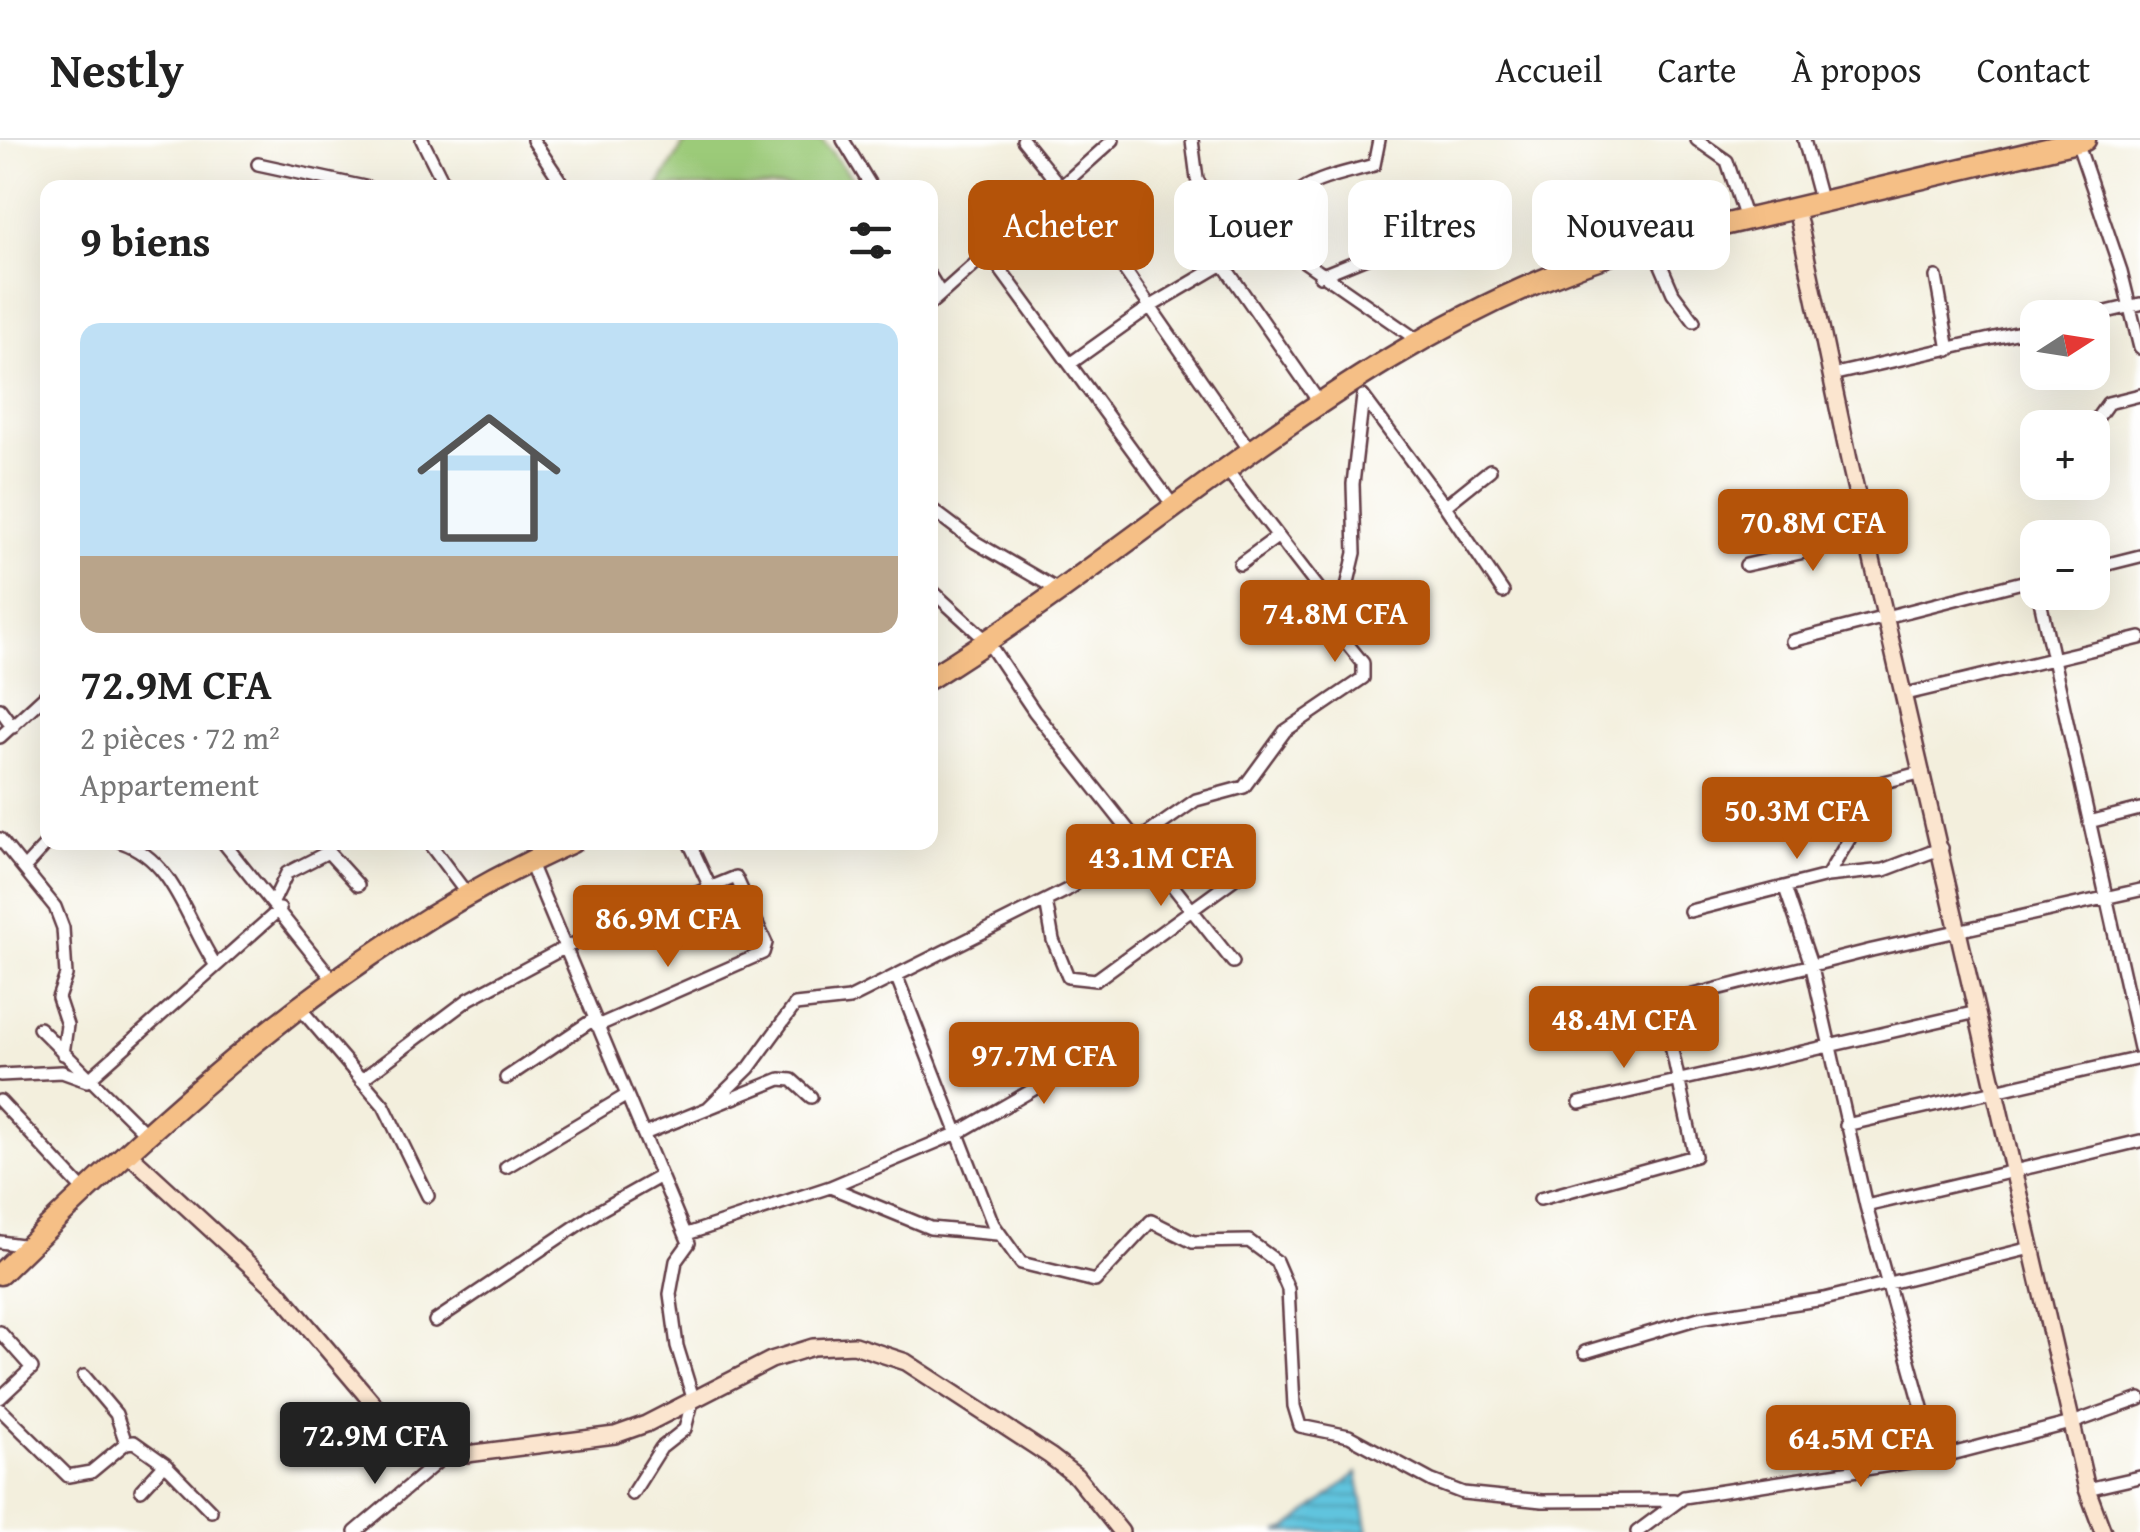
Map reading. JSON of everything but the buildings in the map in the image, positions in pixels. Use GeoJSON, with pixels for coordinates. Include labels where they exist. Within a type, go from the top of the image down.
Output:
{"type":"FeatureCollection","features":[{"type":"Feature","properties":{"kind":"highway"},"geometry":{"type":"LineString","coordinates":[[1730,223],[2081,141]]}},
{"type":"Feature","properties":{"kind":"highway"},"geometry":{"type":"LineString","coordinates":[[938,673],[1319,402],[1358,388],[1416,339],[1517,290],[1573,270]]}},
{"type":"Feature","properties":{"kind":"highway"},"geometry":{"type":"LineString","coordinates":[[0,1274],[214,1073],[300,1007],[467,894],[555,850]]}},
{"type":"Feature","properties":{"kind":"street"},"geometry":{"type":"LineString","coordinates":[[422,140],[442,180]]}},
{"type":"Feature","properties":{"kind":"street"},"geometry":{"type":"LineString","coordinates":[[533,140],[560,180]]}},
{"type":"Feature","properties":{"kind":"street"},"geometry":{"type":"LineString","coordinates":[[844,140],[867,180]]}},
{"type":"Feature","properties":{"kind":"street"},"geometry":{"type":"LineString","coordinates":[[1023,140],[1055,180]]}},
{"type":"Feature","properties":{"kind":"street"},"geometry":{"type":"LineString","coordinates":[[1069,180],[1113,140]]}},
{"type":"Feature","properties":{"kind":"street"},"geometry":{"type":"LineString","coordinates":[[1328,180],[1374,165],[1378,140]]}},
{"type":"Feature","properties":{"kind":"street"},"geometry":{"type":"LineString","coordinates":[[1697,140],[1727,161],[1746,219]]}},
{"type":"Feature","properties":{"kind":"street"},"geometry":{"type":"LineString","coordinates":[[1804,140],[1820,203]]}},
{"type":"Feature","properties":{"kind":"street"},"geometry":{"type":"LineString","coordinates":[[1195,141],[1198,180]]}},
{"type":"Feature","properties":{"kind":"street"},"geometry":{"type":"LineString","coordinates":[[2081,141],[2136,304],[2140,348]]}},
{"type":"Feature","properties":{"kind":"street"},"geometry":{"type":"LineString","coordinates":[[258,164],[332,180]]}},
{"type":"Feature","properties":{"kind":"street"},"geometry":{"type":"LineString","coordinates":[[1796,208],[2013,1169],[2075,1422],[2087,1489],[2103,1532]]}},
{"type":"Feature","properties":{"kind":"street"},"geometry":{"type":"LineString","coordinates":[[1071,363],[1148,308],[1223,264],[1319,402]]}},
{"type":"Feature","properties":{"kind":"street"},"geometry":{"type":"LineString","coordinates":[[1320,276],[1348,265]]}},
{"type":"Feature","properties":{"kind":"street"},"geometry":{"type":"LineString","coordinates":[[938,297],[968,269]]}},
{"type":"Feature","properties":{"kind":"street"},"geometry":{"type":"LineString","coordinates":[[1001,270],[1174,507]]}},
{"type":"Feature","properties":{"kind":"street"},"geometry":{"type":"LineString","coordinates":[[1121,270],[1251,452]]}},
{"type":"Feature","properties":{"kind":"street"},"geometry":{"type":"LineString","coordinates":[[1312,270],[1416,339]]}},
{"type":"Feature","properties":{"kind":"street"},"geometry":{"type":"LineString","coordinates":[[1663,270],[1673,293],[1694,320]]}},
{"type":"Feature","properties":{"kind":"street"},"geometry":{"type":"LineString","coordinates":[[1936,277],[1949,350]]}},
{"type":"Feature","properties":{"kind":"street"},"geometry":{"type":"LineString","coordinates":[[938,289],[941,294]]}},
{"type":"Feature","properties":{"kind":"street"},"geometry":{"type":"LineString","coordinates":[[2110,311],[2136,304]]}},
{"type":"Feature","properties":{"kind":"street"},"geometry":{"type":"LineString","coordinates":[[1831,376],[2020,332]]}},
{"type":"Feature","properties":{"kind":"street"},"geometry":{"type":"LineString","coordinates":[[1358,388],[1503,592]]}},
{"type":"Feature","properties":{"kind":"street"},"geometry":{"type":"LineString","coordinates":[[709,1107],[749,1068],[795,1005],[849,999],[1046,901],[1196,800],[1244,787],[1285,731],[1363,678],[1364,664],[1345,641],[1340,616],[1354,553],[1358,388]]}},
{"type":"Feature","properties":{"kind":"street"},"geometry":{"type":"LineString","coordinates":[[2103,410],[2108,403],[2140,395]]}},
{"type":"Feature","properties":{"kind":"street"},"geometry":{"type":"LineString","coordinates":[[1226,469],[1340,616]]}},
{"type":"Feature","properties":{"kind":"street"},"geometry":{"type":"LineString","coordinates":[[1445,506],[1490,470]]}},
{"type":"Feature","properties":{"kind":"street"},"geometry":{"type":"LineString","coordinates":[[938,514],[976,542],[1058,590]]}},
{"type":"Feature","properties":{"kind":"street"},"geometry":{"type":"LineString","coordinates":[[1240,564],[1277,537]]}},
{"type":"Feature","properties":{"kind":"street"},"geometry":{"type":"LineString","coordinates":[[1746,565],[1868,538]]}},
{"type":"Feature","properties":{"kind":"street"},"geometry":{"type":"LineString","coordinates":[[2110,564],[2140,556]]}},
{"type":"Feature","properties":{"kind":"street"},"geometry":{"type":"LineString","coordinates":[[1792,641],[1886,614],[2020,587]]}},
{"type":"Feature","properties":{"kind":"street"},"geometry":{"type":"LineString","coordinates":[[938,596],[987,641],[1034,711],[1233,962]]}},
{"type":"Feature","properties":{"kind":"street"},"geometry":{"type":"LineString","coordinates":[[2042,610],[2140,1048]]}},
{"type":"Feature","properties":{"kind":"street"},"geometry":{"type":"LineString","coordinates":[[1906,694],[2140,638]]}},
{"type":"Feature","properties":{"kind":"street"},"geometry":{"type":"LineString","coordinates":[[0,736],[40,701]]}},
{"type":"Feature","properties":{"kind":"street"},"geometry":{"type":"LineString","coordinates":[[0,709],[12,727]]}},
{"type":"Feature","properties":{"kind":"street"},"geometry":{"type":"LineString","coordinates":[[1811,801],[1923,772]]}},
{"type":"Feature","properties":{"kind":"street"},"geometry":{"type":"LineString","coordinates":[[1827,876],[1883,783]]}},
{"type":"Feature","properties":{"kind":"street"},"geometry":{"type":"LineString","coordinates":[[2088,822],[2140,809]]}},
{"type":"Feature","properties":{"kind":"street"},"geometry":{"type":"LineString","coordinates":[[0,839],[55,907],[63,928],[66,975],[58,998],[67,1024],[63,1054]]}},
{"type":"Feature","properties":{"kind":"street"},"geometry":{"type":"LineString","coordinates":[[1690,910],[1827,876],[1867,874],[1942,848]]}},
{"type":"Feature","properties":{"kind":"street"},"geometry":{"type":"LineString","coordinates":[[24,868],[41,850]]}},
{"type":"Feature","properties":{"kind":"street"},"geometry":{"type":"LineString","coordinates":[[134,850],[148,858],[177,891],[215,964]]}},
{"type":"Feature","properties":{"kind":"street"},"geometry":{"type":"LineString","coordinates":[[230,850],[336,982]]}},
{"type":"Feature","properties":{"kind":"street"},"geometry":{"type":"LineString","coordinates":[[434,850],[467,894]]}},
{"type":"Feature","properties":{"kind":"street"},"geometry":{"type":"LineString","coordinates":[[693,850],[710,887]]}},
{"type":"Feature","properties":{"kind":"street"},"geometry":{"type":"LineString","coordinates":[[87,1081],[276,905],[287,873],[328,852],[358,885]]}},
{"type":"Feature","properties":{"kind":"street"},"geometry":{"type":"LineString","coordinates":[[529,862],[686,1234],[688,1247],[676,1261],[670,1294],[677,1346],[693,1398],[685,1429],[662,1448],[632,1494]]}},
{"type":"Feature","properties":{"kind":"street"},"geometry":{"type":"LineString","coordinates":[[1046,901],[1058,957],[1068,977],[1075,981],[1096,980],[1249,868]]}},
{"type":"Feature","properties":{"kind":"street"},"geometry":{"type":"LineString","coordinates":[[361,1080],[469,999],[566,946],[736,877],[766,943],[763,953],[596,1022],[506,1078]]}},
{"type":"Feature","properties":{"kind":"street"},"geometry":{"type":"LineString","coordinates":[[1785,888],[1812,967],[1866,1206],[1936,1458]]}},
{"type":"Feature","properties":{"kind":"street"},"geometry":{"type":"LineString","coordinates":[[1540,1199],[1690,1160],[1695,1149],[1663,1016],[1669,1002],[2140,890]]}},
{"type":"Feature","properties":{"kind":"street"},"geometry":{"type":"LineString","coordinates":[[896,975],[997,1234],[1021,1263],[1089,1282],[1102,1279],[1151,1221],[1192,1242],[1249,1241],[1276,1261],[1288,1289],[1294,1406],[1300,1426],[1349,1436],[1432,1482],[1463,1493],[1542,1501],[1674,1500],[1936,1458],[2075,1422],[2140,1399]]}},
{"type":"Feature","properties":{"kind":"street"},"geometry":{"type":"LineString","coordinates":[[300,1007],[384,1106],[428,1196]]}},
{"type":"Feature","properties":{"kind":"street"},"geometry":{"type":"LineString","coordinates":[[1580,1103],[1977,1012]]}},
{"type":"Feature","properties":{"kind":"street"},"geometry":{"type":"LineString","coordinates":[[39,1028],[87,1081],[149,1137]]}},
{"type":"Feature","properties":{"kind":"street"},"geometry":{"type":"LineString","coordinates":[[686,1234],[830,1187],[958,1132],[1110,1045]]}},
{"type":"Feature","properties":{"kind":"street"},"geometry":{"type":"LineString","coordinates":[[1846,1125],[2140,1058]]}},
{"type":"Feature","properties":{"kind":"street"},"geometry":{"type":"LineString","coordinates":[[0,1075],[62,1072],[87,1081]]}},
{"type":"Feature","properties":{"kind":"street"},"geometry":{"type":"LineString","coordinates":[[644,1134],[780,1079],[792,1080],[811,1097]]}},
{"type":"Feature","properties":{"kind":"street"},"geometry":{"type":"LineString","coordinates":[[506,1167],[627,1095]]}},
{"type":"Feature","properties":{"kind":"street"},"geometry":{"type":"LineString","coordinates":[[0,1101],[86,1193]]}},
{"type":"Feature","properties":{"kind":"street"},"geometry":{"type":"LineString","coordinates":[[1866,1206],[2140,1141]]}},
{"type":"Feature","properties":{"kind":"street"},"geometry":{"type":"LineString","coordinates":[[128,1154],[277,1290],[388,1422],[422,1446],[448,1454],[615,1434],[646,1424],[693,1398],[800,1350],[841,1344],[870,1348],[906,1362],[1064,1466],[1090,1491],[1121,1532]]}},
{"type":"Feature","properties":{"kind":"street"},"geometry":{"type":"LineString","coordinates":[[436,1321],[597,1212],[661,1176]]}},
{"type":"Feature","properties":{"kind":"street"},"geometry":{"type":"LineString","coordinates":[[830,1187],[930,1228],[997,1234]]}},
{"type":"Feature","properties":{"kind":"street"},"geometry":{"type":"LineString","coordinates":[[0,1242],[28,1246]]}},
{"type":"Feature","properties":{"kind":"street"},"geometry":{"type":"LineString","coordinates":[[1586,1352],[1699,1318],[1824,1299],[2032,1248]]}},
{"type":"Feature","properties":{"kind":"street"},"geometry":{"type":"LineString","coordinates":[[0,1332],[32,1368],[0,1398]]}},
{"type":"Feature","properties":{"kind":"street"},"geometry":{"type":"LineString","coordinates":[[84,1376],[116,1414],[126,1442]]}},
{"type":"Feature","properties":{"kind":"street"},"geometry":{"type":"LineString","coordinates":[[0,1409],[68,1476],[90,1472],[126,1442],[142,1444],[211,1511]]}},
{"type":"Feature","properties":{"kind":"street"},"geometry":{"type":"LineString","coordinates":[[422,1446],[423,1472]]}},
{"type":"Feature","properties":{"kind":"street"},"geometry":{"type":"LineString","coordinates":[[355,1532],[448,1454]]}},
{"type":"Feature","properties":{"kind":"street"},"geometry":{"type":"LineString","coordinates":[[140,1490],[165,1464]]}},
{"type":"Feature","properties":{"kind":"street"},"geometry":{"type":"LineString","coordinates":[[2087,1489],[2140,1477]]}},
{"type":"Feature","properties":{"kind":"street"},"geometry":{"type":"LineString","coordinates":[[1637,1532],[1674,1500]]}},
{"type":"Feature","properties":{"kind":"green space"},"geometry":{"type":"Polygon","coordinates":[[[686,140],[822,140],[853,180],[662,180],[686,140]]]}},
{"type":"Feature","properties":{"kind":"water"},"geometry":{"type":"Polygon","coordinates":[[[1357,1473],[1368,1532],[1278,1532],[1287,1529],[1357,1473]]]}}]}
